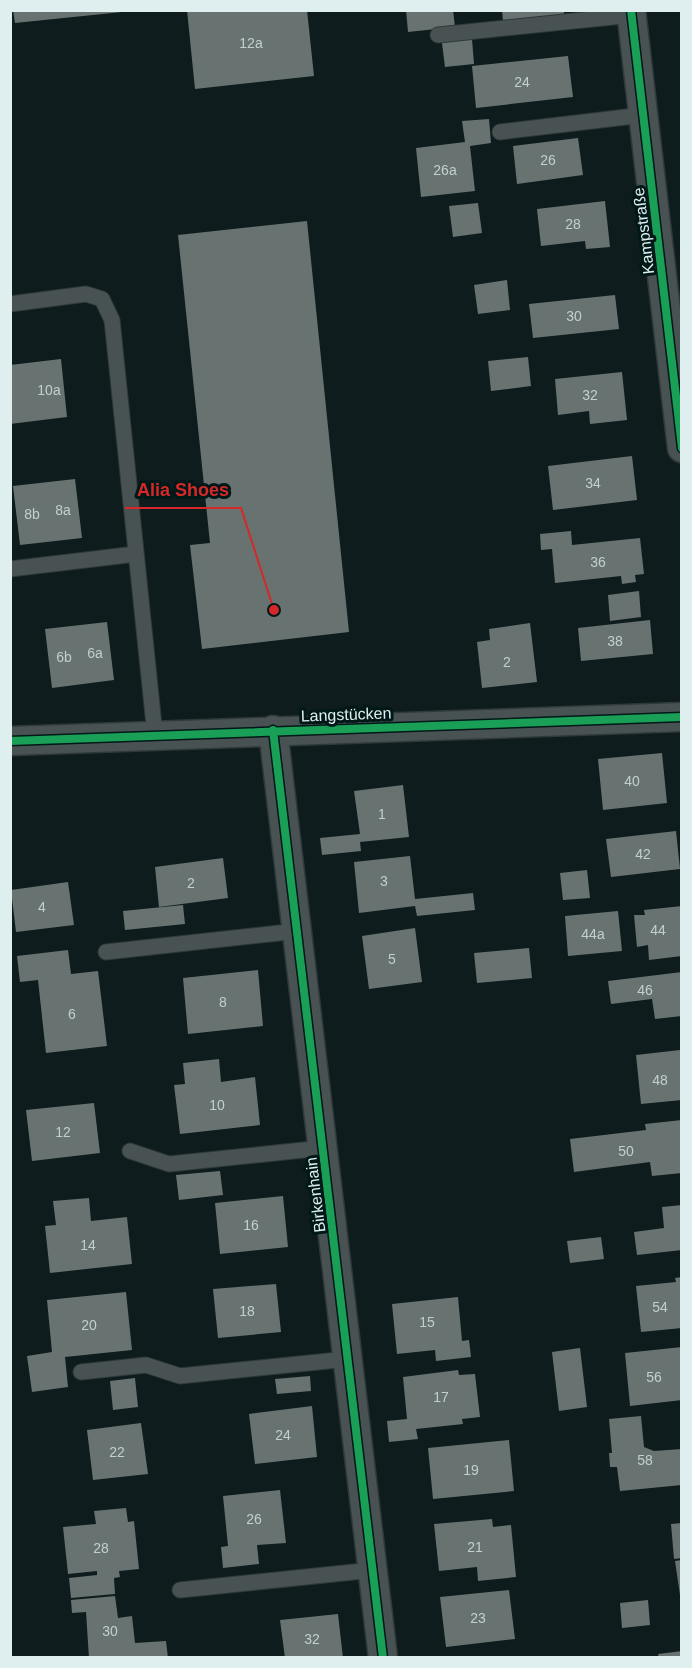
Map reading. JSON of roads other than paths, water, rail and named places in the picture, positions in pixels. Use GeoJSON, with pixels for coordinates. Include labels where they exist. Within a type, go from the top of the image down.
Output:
{"type":"FeatureCollection","features":[{"type":"Feature","properties":{"kind":"street","name":"Kampstraße"},"geometry":{"type":"LineString","coordinates":[[631,13],[681,448]]}},
{"type":"Feature","properties":{"kind":"street","name":"Langstücken"},"geometry":{"type":"LineString","coordinates":[[10,741],[681,717]]}},
{"type":"Feature","properties":{"kind":"street","name":"Birkenhain"},"geometry":{"type":"LineString","coordinates":[[273,730],[383,1658]]}},
{"type":"Feature","properties":{"kind":"lane"},"geometry":{"type":"LineString","coordinates":[[438,35],[631,13]]}},
{"type":"Feature","properties":{"kind":"lane"},"geometry":{"type":"LineString","coordinates":[[500,132],[643,115]]}},
{"type":"Feature","properties":{"kind":"lane"},"geometry":{"type":"LineString","coordinates":[[10,304],[86,294],[102,299],[112,320],[155,735]]}},
{"type":"Feature","properties":{"kind":"lane"},"geometry":{"type":"LineString","coordinates":[[10,569],[136,554]]}},
{"type":"Feature","properties":{"kind":"lane"},"geometry":{"type":"LineString","coordinates":[[106,952],[297,931]]}},
{"type":"Feature","properties":{"kind":"lane"},"geometry":{"type":"LineString","coordinates":[[130,1151],[169,1164],[323,1148]]}},
{"type":"Feature","properties":{"kind":"lane"},"geometry":{"type":"LineString","coordinates":[[81,1372],[146,1365],[180,1376],[348,1359]]}},
{"type":"Feature","properties":{"kind":"lane"},"geometry":{"type":"LineString","coordinates":[[180,1590],[373,1570]]}},
{"type":"Feature","properties":{"kind":"place","name":"Alia Shoes"},"geometry":{"type":"Point","coordinates":[274,610]}}]}
